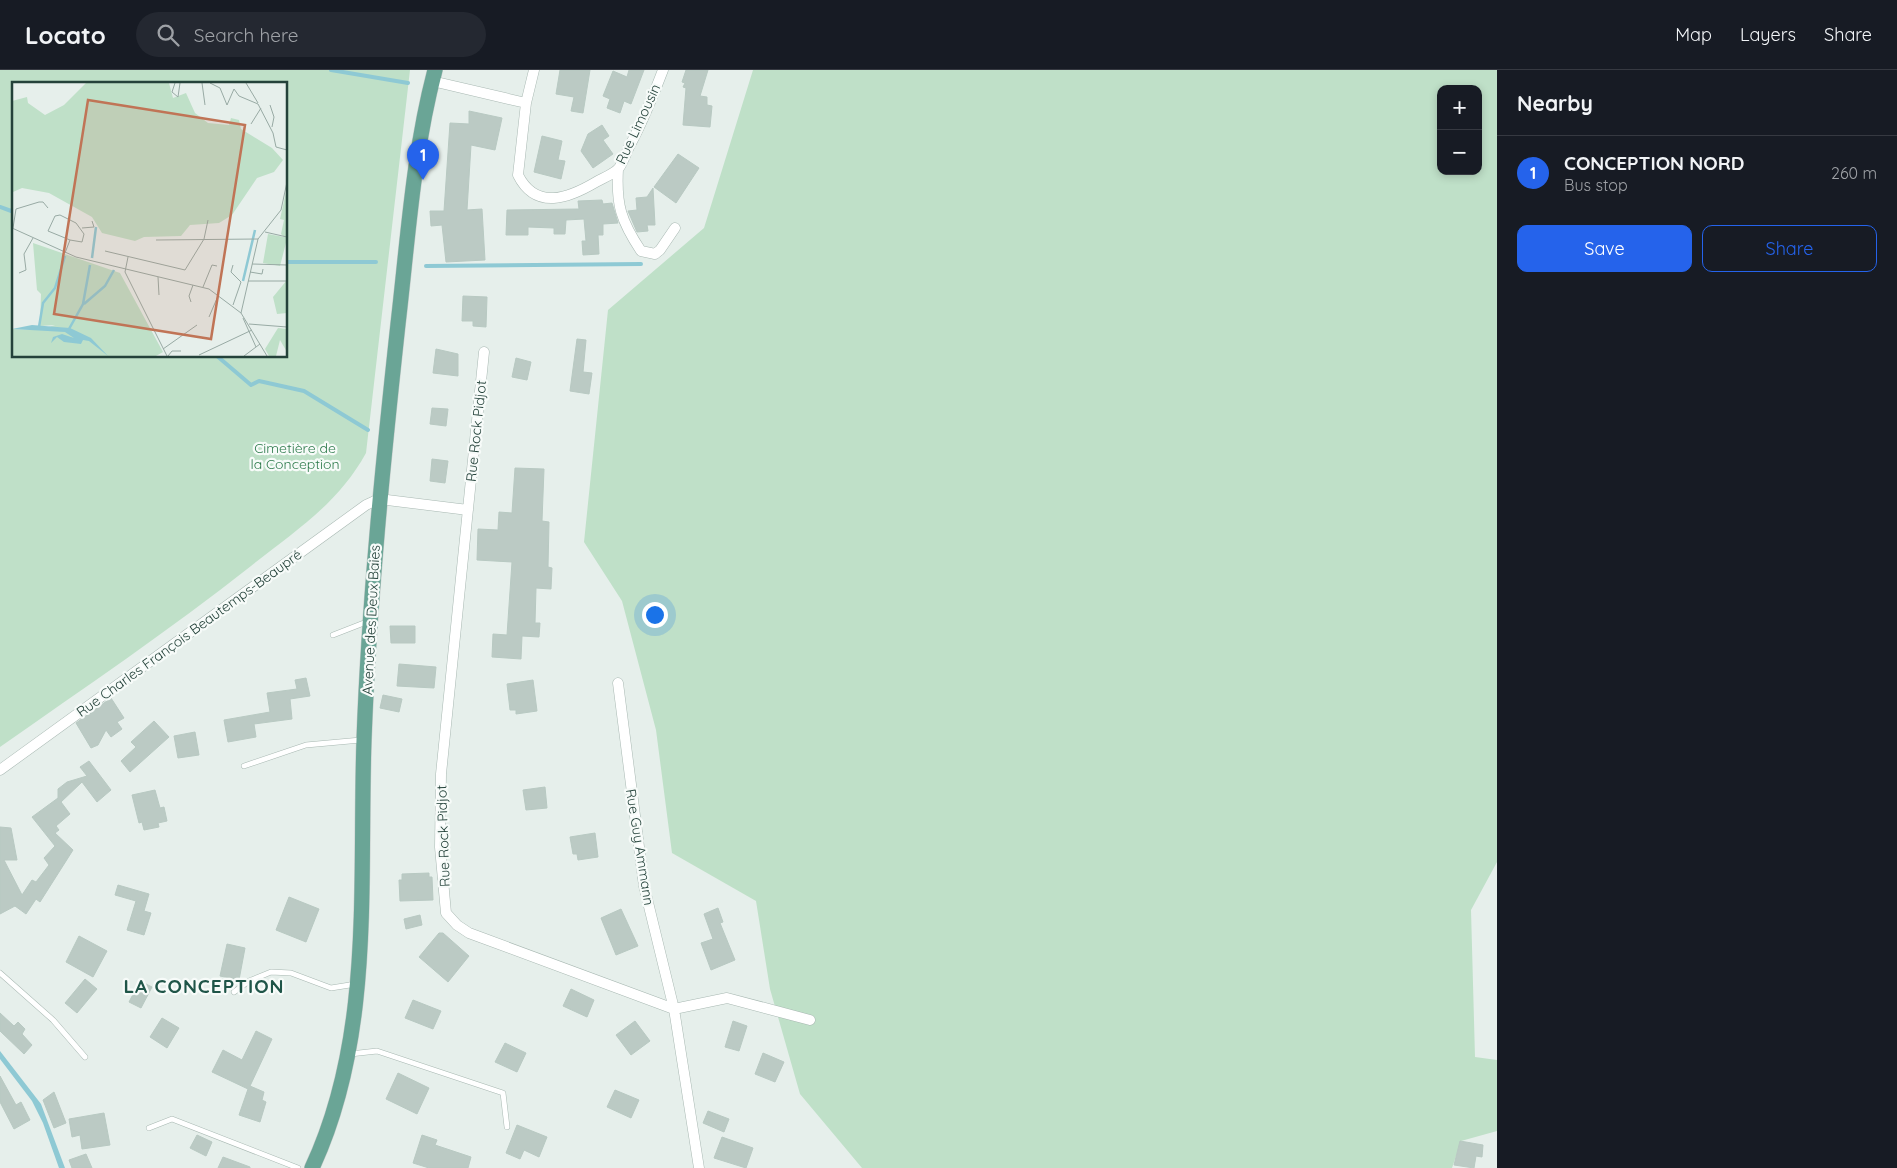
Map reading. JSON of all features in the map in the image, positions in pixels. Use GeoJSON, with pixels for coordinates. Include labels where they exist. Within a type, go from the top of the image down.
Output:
{"type":"FeatureCollection","features":[{"type":"Feature","properties":{"kind":"main road","name":"Avenue des Deux Baies"},"geometry":{"type":"LineString","coordinates":[[312,1168],[321,1149],[337,1100],[349,1054],[359,983],[364,740],[369,620],[379,499],[416,161],[433,75]]}},
{"type":"Feature","properties":{"kind":"street","name":"Rue Limousin"},"geometry":{"type":"LineString","coordinates":[[534,70],[526,102],[518,175],[523,185],[533,193],[547,198],[563,198],[579,192],[618,169],[643,122],[663,70]]}},
{"type":"Feature","properties":{"kind":"street"},"geometry":{"type":"LineString","coordinates":[[433,75],[526,102]]}},
{"type":"Feature","properties":{"kind":"street"},"geometry":{"type":"LineString","coordinates":[[618,169],[617,192],[619,210],[641,252],[655,254],[660,250],[675,228]]}},
{"type":"Feature","properties":{"kind":"street","name":"Rue Rock Pidjot"},"geometry":{"type":"LineString","coordinates":[[484,352],[441,774],[440,847],[446,913],[469,933],[674,1009]]}},
{"type":"Feature","properties":{"kind":"street"},"geometry":{"type":"LineString","coordinates":[[379,499],[468,510]]}},
{"type":"Feature","properties":{"kind":"street","name":"Rue Charles François Beautemps-Beaupré"},"geometry":{"type":"LineString","coordinates":[[0,770],[366,505],[379,499]]}},
{"type":"Feature","properties":{"kind":"street","name":"Rue Guy Ammann"},"geometry":{"type":"LineString","coordinates":[[618,683],[644,886],[674,1009]]}},
{"type":"Feature","properties":{"kind":"street"},"geometry":{"type":"LineString","coordinates":[[699,1168],[674,1009],[727,998],[810,1020]]}},
{"type":"Feature","properties":{"kind":"lane"},"geometry":{"type":"LineString","coordinates":[[333,635],[369,620]]}},
{"type":"Feature","properties":{"kind":"lane"},"geometry":{"type":"LineString","coordinates":[[244,766],[306,744],[364,740]]}},
{"type":"Feature","properties":{"kind":"lane"},"geometry":{"type":"LineString","coordinates":[[234,992],[249,981],[272,972],[291,973],[331,988],[359,983]]}},
{"type":"Feature","properties":{"kind":"lane"},"geometry":{"type":"LineString","coordinates":[[0,973],[53,1020],[85,1057]]}},
{"type":"Feature","properties":{"kind":"lane"},"geometry":{"type":"LineString","coordinates":[[349,1054],[377,1051],[503,1093],[507,1127]]}},
{"type":"Feature","properties":{"kind":"lane"},"geometry":{"type":"LineString","coordinates":[[149,1128],[172,1119],[298,1168]]}},
{"type":"Feature","properties":{"kind":"green space","name":"Cimetière de la Conception"},"geometry":{"type":"Polygon","coordinates":[[[0,70],[410,70],[366,453],[343,487],[300,528],[220,590],[0,747],[0,70]]]}},
{"type":"Feature","properties":{"kind":"green space"},"geometry":{"type":"Polygon","coordinates":[[[753,70],[1497,70],[1497,862],[1471,910],[1475,1057],[1497,1060],[1497,1131],[1461,1141],[1452,1168],[862,1168],[800,1094],[770,989],[756,901],[672,853],[656,730],[622,601],[584,542],[608,310],[704,228],[753,70]]]}},
{"type":"Feature","properties":{"kind":"water"},"geometry":{"type":"Polygon","coordinates":[[[0,1051],[41,1104],[65,1168],[59,1168],[43,1123],[32,1101],[0,1059],[0,1051]]]}},
{"type":"Feature","properties":{"kind":"building"},"geometry":{"type":"Polygon","coordinates":[[[560,70],[590,70],[583,113],[571,111],[574,97],[556,94],[560,70]]]}},
{"type":"Feature","properties":{"kind":"building"},"geometry":{"type":"Polygon","coordinates":[[[629,70],[644,70],[631,104],[624,101],[620,113],[607,108],[610,99],[603,96],[613,71],[627,77],[629,70]]]}},
{"type":"Feature","properties":{"kind":"building"},"geometry":{"type":"Polygon","coordinates":[[[686,70],[708,70],[700,96],[707,97],[707,105],[712,106],[710,127],[683,125],[686,88],[683,87],[685,83],[682,82],[686,70]]]}},
{"type":"Feature","properties":{"kind":"building"},"geometry":{"type":"Polygon","coordinates":[[[469,111],[502,118],[495,150],[471,145],[467,210],[482,209],[485,260],[446,262],[442,225],[431,226],[430,211],[444,211],[450,123],[469,124],[469,111]]]}},
{"type":"Feature","properties":{"kind":"building"},"geometry":{"type":"Polygon","coordinates":[[[602,125],[609,136],[603,140],[613,154],[593,168],[581,151],[588,134],[602,125]]]}},
{"type":"Feature","properties":{"kind":"building"},"geometry":{"type":"Polygon","coordinates":[[[542,136],[562,141],[558,160],[565,161],[561,179],[534,172],[542,136]]]}},
{"type":"Feature","properties":{"kind":"building"},"geometry":{"type":"Polygon","coordinates":[[[678,154],[699,168],[676,203],[654,187],[678,154]]]}},
{"type":"Feature","properties":{"kind":"building"},"geometry":{"type":"Polygon","coordinates":[[[653,188],[655,225],[647,225],[648,231],[637,232],[628,211],[637,210],[636,198],[647,197],[653,188]]]}},
{"type":"Feature","properties":{"kind":"building"},"geometry":{"type":"Polygon","coordinates":[[[602,200],[603,204],[612,203],[618,223],[603,224],[603,235],[598,235],[599,254],[583,255],[582,241],[586,241],[584,219],[566,220],[565,234],[554,234],[554,228],[528,227],[528,235],[506,235],[507,210],[579,209],[578,201],[602,200]]]}},
{"type":"Feature","properties":{"kind":"building"},"geometry":{"type":"Polygon","coordinates":[[[463,296],[487,297],[486,327],[473,326],[473,321],[462,321],[463,296]]]}},
{"type":"Feature","properties":{"kind":"building"},"geometry":{"type":"Polygon","coordinates":[[[577,339],[586,340],[583,372],[592,373],[589,394],[570,391],[577,339]]]}},
{"type":"Feature","properties":{"kind":"building"},"geometry":{"type":"Polygon","coordinates":[[[436,349],[458,354],[458,376],[433,373],[436,349]]]}},
{"type":"Feature","properties":{"kind":"building"},"geometry":{"type":"Polygon","coordinates":[[[516,358],[531,362],[527,380],[512,377],[516,358]]]}},
{"type":"Feature","properties":{"kind":"building"},"geometry":{"type":"Polygon","coordinates":[[[432,408],[448,409],[446,426],[430,424],[432,408]]]}},
{"type":"Feature","properties":{"kind":"building"},"geometry":{"type":"Polygon","coordinates":[[[432,459],[448,461],[445,483],[430,481],[432,459]]]}},
{"type":"Feature","properties":{"kind":"building"},"geometry":{"type":"Polygon","coordinates":[[[515,468],[544,469],[542,521],[549,522],[548,567],[552,568],[551,589],[536,588],[535,623],[540,623],[539,637],[522,636],[521,659],[492,657],[493,634],[507,635],[512,562],[477,560],[478,529],[498,530],[499,512],[512,513],[515,468]]]}},
{"type":"Feature","properties":{"kind":"building"},"geometry":{"type":"Polygon","coordinates":[[[390,626],[415,626],[415,643],[391,643],[390,626]]]}},
{"type":"Feature","properties":{"kind":"building"},"geometry":{"type":"Polygon","coordinates":[[[399,664],[436,667],[434,688],[397,686],[399,664]]]}},
{"type":"Feature","properties":{"kind":"building"},"geometry":{"type":"Polygon","coordinates":[[[306,678],[310,696],[290,699],[292,719],[254,724],[256,737],[228,742],[224,720],[270,712],[267,693],[297,689],[295,680],[306,678]]]}},
{"type":"Feature","properties":{"kind":"building"},"geometry":{"type":"Polygon","coordinates":[[[533,680],[537,711],[516,714],[516,710],[510,710],[507,684],[533,680]]]}},
{"type":"Feature","properties":{"kind":"building"},"geometry":{"type":"Polygon","coordinates":[[[383,695],[402,699],[399,712],[380,708],[383,695]]]}},
{"type":"Feature","properties":{"kind":"building"},"geometry":{"type":"Polygon","coordinates":[[[111,698],[124,718],[117,722],[122,729],[111,737],[106,730],[98,745],[91,748],[76,723],[111,698]]]}},
{"type":"Feature","properties":{"kind":"building"},"geometry":{"type":"Polygon","coordinates":[[[154,721],[169,737],[130,772],[121,761],[136,747],[131,742],[154,721]]]}},
{"type":"Feature","properties":{"kind":"building"},"geometry":{"type":"Polygon","coordinates":[[[195,732],[199,755],[178,758],[174,736],[195,732]]]}},
{"type":"Feature","properties":{"kind":"building"},"geometry":{"type":"Polygon","coordinates":[[[89,761],[111,790],[97,802],[82,782],[61,802],[70,814],[56,826],[59,830],[55,833],[73,850],[40,902],[36,899],[26,914],[15,906],[0,914],[0,827],[11,828],[17,860],[4,860],[22,895],[32,880],[36,882],[49,865],[44,858],[55,846],[32,817],[58,798],[58,789],[67,782],[87,776],[80,767],[89,761]]]}},
{"type":"Feature","properties":{"kind":"building"},"geometry":{"type":"Polygon","coordinates":[[[545,787],[547,808],[526,810],[523,790],[545,787]]]}},
{"type":"Feature","properties":{"kind":"building"},"geometry":{"type":"Polygon","coordinates":[[[155,790],[160,808],[164,807],[167,821],[158,823],[159,827],[144,830],[142,822],[139,823],[132,795],[155,790]]]}},
{"type":"Feature","properties":{"kind":"building"},"geometry":{"type":"Polygon","coordinates":[[[595,833],[598,857],[578,860],[577,854],[573,854],[570,837],[595,833]]]}},
{"type":"Feature","properties":{"kind":"building"},"geometry":{"type":"Polygon","coordinates":[[[429,873],[429,877],[432,877],[433,900],[400,901],[399,880],[402,880],[402,874],[429,873]]]}},
{"type":"Feature","properties":{"kind":"building"},"geometry":{"type":"Polygon","coordinates":[[[118,885],[149,894],[144,911],[151,913],[144,935],[127,930],[136,901],[115,895],[118,885]]]}},
{"type":"Feature","properties":{"kind":"building"},"geometry":{"type":"Polygon","coordinates":[[[289,897],[319,909],[306,942],[276,930],[289,897]]]}},
{"type":"Feature","properties":{"kind":"building"},"geometry":{"type":"Polygon","coordinates":[[[718,908],[723,922],[720,923],[735,960],[711,970],[701,943],[713,939],[704,914],[718,908]]]}},
{"type":"Feature","properties":{"kind":"building"},"geometry":{"type":"Polygon","coordinates":[[[621,909],[638,946],[616,955],[601,918],[621,909]]]}},
{"type":"Feature","properties":{"kind":"building"},"geometry":{"type":"Polygon","coordinates":[[[420,915],[422,925],[406,929],[404,919],[420,915]]]}},
{"type":"Feature","properties":{"kind":"building"},"geometry":{"type":"Polygon","coordinates":[[[439,933],[443,933],[469,956],[448,982],[419,957],[439,933]]]}},
{"type":"Feature","properties":{"kind":"building"},"geometry":{"type":"Polygon","coordinates":[[[79,936],[107,951],[93,977],[66,962],[79,936]]]}},
{"type":"Feature","properties":{"kind":"building"},"geometry":{"type":"Polygon","coordinates":[[[227,944],[245,948],[239,980],[220,976],[227,944]]]}},
{"type":"Feature","properties":{"kind":"building"},"geometry":{"type":"Polygon","coordinates":[[[85,979],[97,989],[77,1013],[65,1003],[85,979]]]}},
{"type":"Feature","properties":{"kind":"building"},"geometry":{"type":"Polygon","coordinates":[[[140,981],[152,987],[141,1008],[129,1002],[140,981]]]}},
{"type":"Feature","properties":{"kind":"building"},"geometry":{"type":"Polygon","coordinates":[[[571,989],[594,1000],[587,1017],[563,1006],[571,989]]]}},
{"type":"Feature","properties":{"kind":"building"},"geometry":{"type":"Polygon","coordinates":[[[413,1000],[441,1011],[433,1029],[405,1018],[413,1000]]]}},
{"type":"Feature","properties":{"kind":"building"},"geometry":{"type":"Polygon","coordinates":[[[0,1013],[14,1026],[18,1022],[25,1029],[22,1034],[32,1045],[24,1054],[0,1031],[0,1013]]]}},
{"type":"Feature","properties":{"kind":"building"},"geometry":{"type":"Polygon","coordinates":[[[162,1018],[179,1028],[167,1048],[150,1037],[162,1018]]]}},
{"type":"Feature","properties":{"kind":"building"},"geometry":{"type":"Polygon","coordinates":[[[635,1021],[650,1041],[631,1055],[616,1035],[635,1021]]]}},
{"type":"Feature","properties":{"kind":"building"},"geometry":{"type":"Polygon","coordinates":[[[733,1021],[747,1026],[739,1051],[725,1047],[733,1021]]]}},
{"type":"Feature","properties":{"kind":"building"},"geometry":{"type":"Polygon","coordinates":[[[256,1031],[272,1039],[250,1086],[264,1092],[262,1100],[266,1102],[260,1122],[239,1115],[248,1089],[212,1072],[223,1050],[242,1060],[256,1031]]]}},
{"type":"Feature","properties":{"kind":"building"},"geometry":{"type":"Polygon","coordinates":[[[505,1043],[526,1053],[517,1072],[495,1062],[505,1043]]]}},
{"type":"Feature","properties":{"kind":"building"},"geometry":{"type":"Polygon","coordinates":[[[763,1053],[784,1062],[775,1082],[755,1074],[763,1053]]]}},
{"type":"Feature","properties":{"kind":"building"},"geometry":{"type":"Polygon","coordinates":[[[398,1073],[429,1088],[417,1114],[386,1099],[398,1073]]]}},
{"type":"Feature","properties":{"kind":"building"},"geometry":{"type":"Polygon","coordinates":[[[0,1076],[16,1105],[21,1102],[30,1120],[14,1129],[0,1102],[0,1076]]]}},
{"type":"Feature","properties":{"kind":"building"},"geometry":{"type":"Polygon","coordinates":[[[615,1090],[639,1100],[631,1118],[607,1107],[615,1090]]]}},
{"type":"Feature","properties":{"kind":"building"},"geometry":{"type":"Polygon","coordinates":[[[54,1092],[66,1123],[54,1128],[43,1100],[54,1092]]]}},
{"type":"Feature","properties":{"kind":"building"},"geometry":{"type":"Polygon","coordinates":[[[708,1111],[729,1119],[724,1132],[703,1123],[708,1111]]]}},
{"type":"Feature","properties":{"kind":"building"},"geometry":{"type":"Polygon","coordinates":[[[104,1113],[110,1145],[82,1149],[80,1135],[72,1137],[69,1119],[104,1113]]]}},
{"type":"Feature","properties":{"kind":"building"},"geometry":{"type":"Polygon","coordinates":[[[517,1125],[547,1137],[539,1157],[524,1150],[520,1159],[506,1153],[517,1125]]]}},
{"type":"Feature","properties":{"kind":"building"},"geometry":{"type":"Polygon","coordinates":[[[197,1135],[212,1142],[206,1156],[190,1148],[197,1135]]]}},
{"type":"Feature","properties":{"kind":"building"},"geometry":{"type":"Polygon","coordinates":[[[422,1135],[437,1140],[435,1145],[471,1157],[468,1168],[429,1168],[413,1163],[422,1135]]]}},
{"type":"Feature","properties":{"kind":"building"},"geometry":{"type":"Polygon","coordinates":[[[722,1137],[753,1148],[746,1168],[714,1158],[722,1137]]]}},
{"type":"Feature","properties":{"kind":"building"},"geometry":{"type":"Polygon","coordinates":[[[1460,1141],[1483,1145],[1482,1157],[1476,1156],[1474,1168],[1454,1165],[1460,1141]]]}},
{"type":"Feature","properties":{"kind":"building"},"geometry":{"type":"Polygon","coordinates":[[[86,1154],[92,1168],[72,1168],[69,1160],[86,1154]]]}},
{"type":"Feature","properties":{"kind":"building"},"geometry":{"type":"Polygon","coordinates":[[[223,1157],[250,1167],[250,1168],[218,1168],[223,1157]]]}},
{"type":"Feature","properties":{"kind":"waterway"},"geometry":{"type":"LineString","coordinates":[[331,70],[408,83]]}},
{"type":"Feature","properties":{"kind":"waterway"},"geometry":{"type":"LineString","coordinates":[[0,207],[12,211]]}},
{"type":"Feature","properties":{"kind":"waterway"},"geometry":{"type":"LineString","coordinates":[[288,262],[376,262]]}},
{"type":"Feature","properties":{"kind":"waterway"},"geometry":{"type":"LineString","coordinates":[[426,266],[641,264]]}},
{"type":"Feature","properties":{"kind":"waterway"},"geometry":{"type":"LineString","coordinates":[[219,358],[251,385],[259,381],[304,391],[368,430]]}},
{"type":"Feature","properties":{"kind":"place","name":"CONCEPTION NORD"},"geometry":{"type":"Point","coordinates":[423,180]}},
{"type":"Feature","properties":{"kind":"district","name":"LA CONCEPTION"},"geometry":{"type":"Point","coordinates":[204,986]}}]}
